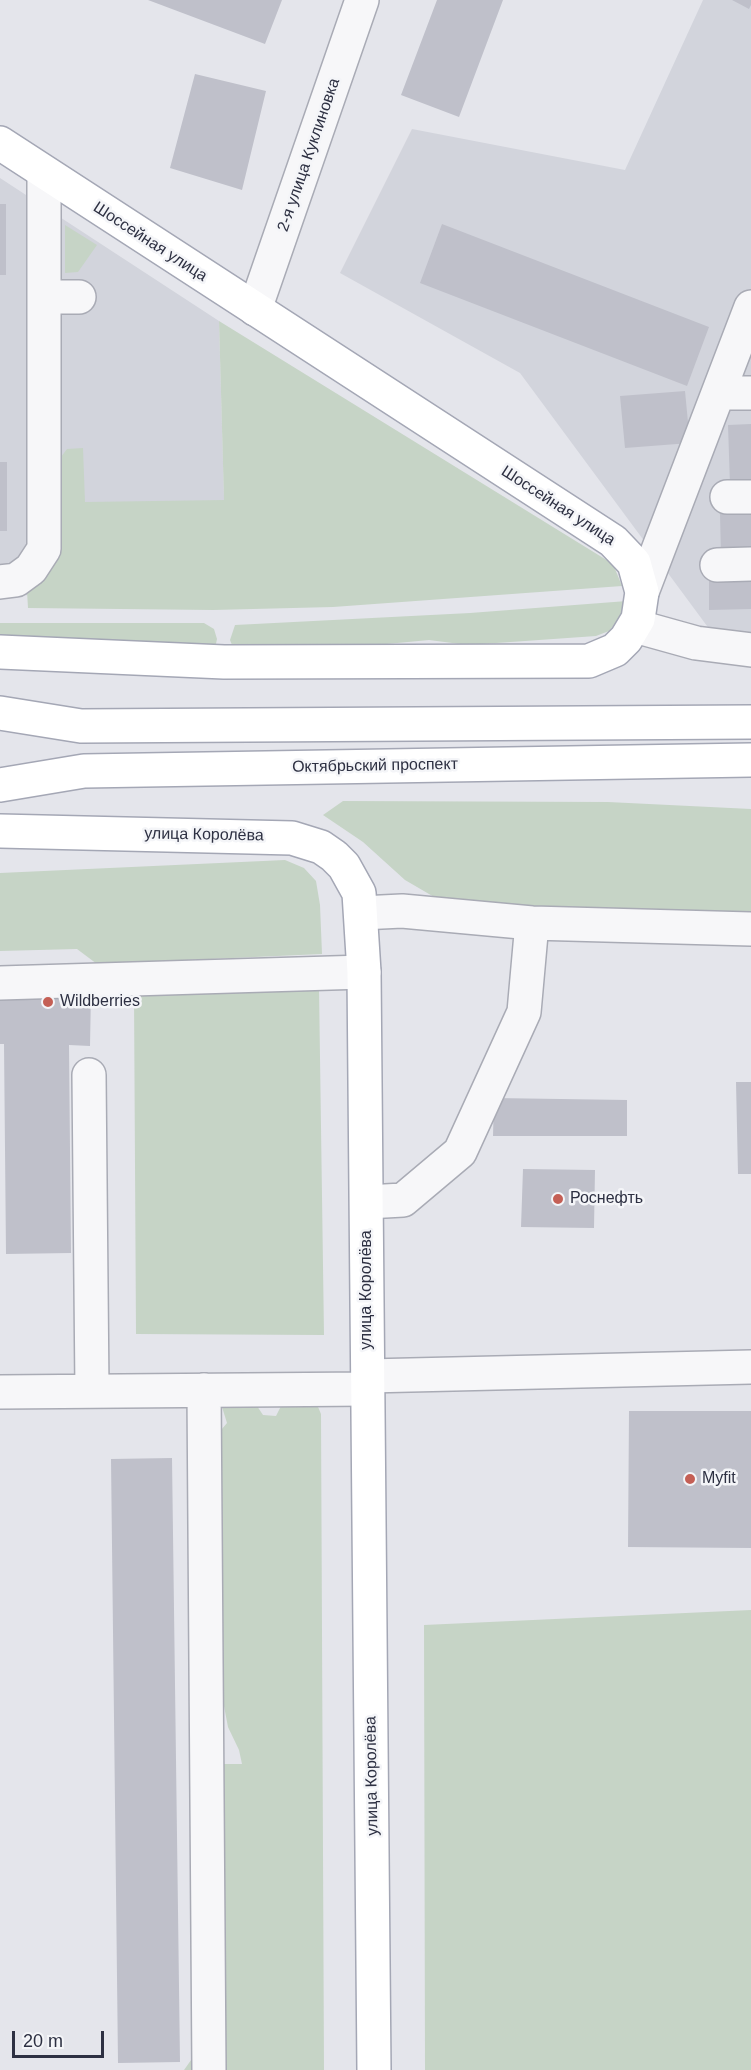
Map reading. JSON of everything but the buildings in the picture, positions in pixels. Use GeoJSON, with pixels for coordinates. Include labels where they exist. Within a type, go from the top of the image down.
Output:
{"type":"FeatureCollection","features":[{"type":"Feature","properties":{"kind":"main road","name":"Шоссейная улица"},"geometry":{"type":"LineString","coordinates":[[0,143],[44,174],[614,541],[634,563],[642,592],[640,612],[635,626],[615,650],[602,657],[575,662],[224,662],[0,652]]}},
{"type":"Feature","properties":{"kind":"main road"},"geometry":{"type":"LineString","coordinates":[[0,713],[81,726],[751,722]]}},
{"type":"Feature","properties":{"kind":"main road","name":"Октябрьский проспект"},"geometry":{"type":"LineString","coordinates":[[0,784],[84,771],[751,760]]}},
{"type":"Feature","properties":{"kind":"main road","name":"улица Королёва"},"geometry":{"type":"LineString","coordinates":[[0,831],[274,836],[307,841],[321,847],[344,866],[359,892],[364,972],[367,1202],[374,2070]]}},
{"type":"Feature","properties":{"kind":"street","name":"2-я улица Куклиновка"},"geometry":{"type":"LineString","coordinates":[[255,309],[362,0]]}},
{"type":"Feature","properties":{"kind":"street"},"geometry":{"type":"LineString","coordinates":[[0,582],[16,580],[31,569],[44,549],[46,297],[44,174]]}},
{"type":"Feature","properties":{"kind":"street"},"geometry":{"type":"LineString","coordinates":[[46,297],[79,297]]}},
{"type":"Feature","properties":{"kind":"street"},"geometry":{"type":"LineString","coordinates":[[642,592],[751,308]]}},
{"type":"Feature","properties":{"kind":"street"},"geometry":{"type":"LineString","coordinates":[[719,393],[751,393]]}},
{"type":"Feature","properties":{"kind":"street"},"geometry":{"type":"LineString","coordinates":[[717,565],[751,564]]}},
{"type":"Feature","properties":{"kind":"street"},"geometry":{"type":"LineString","coordinates":[[635,626],[696,643],[751,650]]}},
{"type":"Feature","properties":{"kind":"street"},"geometry":{"type":"LineString","coordinates":[[361,913],[402,911],[532,923],[751,929]]}},
{"type":"Feature","properties":{"kind":"street"},"geometry":{"type":"LineString","coordinates":[[367,1202],[403,1200],[460,1152],[524,1012],[532,923]]}},
{"type":"Feature","properties":{"kind":"street"},"geometry":{"type":"LineString","coordinates":[[0,983],[364,972]]}},
{"type":"Feature","properties":{"kind":"street"},"geometry":{"type":"LineString","coordinates":[[89,1075],[92,1391]]}},
{"type":"Feature","properties":{"kind":"street"},"geometry":{"type":"LineString","coordinates":[[0,1392],[204,1390],[751,1367]]}},
{"type":"Feature","properties":{"kind":"street"},"geometry":{"type":"LineString","coordinates":[[204,1390],[209,2070]]}},
{"type":"Feature","properties":{"kind":"shaded area"},"geometry":{"type":"Polygon","coordinates":[[[703,0],[751,0],[751,633],[710,630],[520,373],[340,273],[412,129],[625,170],[703,0]]]}},
{"type":"Feature","properties":{"kind":"shaded area"},"geometry":{"type":"Polygon","coordinates":[[[0,178],[219,321],[225,532],[103,596],[0,595],[0,178]]]}},
{"type":"Feature","properties":{"kind":"green space"},"geometry":{"type":"Polygon","coordinates":[[[65,225],[97,245],[78,272],[65,273],[65,225]]]}},
{"type":"Feature","properties":{"kind":"green space"},"geometry":{"type":"Polygon","coordinates":[[[219,321],[613,564],[622,586],[333,607],[213,610],[28,608],[27,591],[60,545],[61,457],[67,449],[83,448],[85,502],[224,500],[219,321]]]}},
{"type":"Feature","properties":{"kind":"green space"},"geometry":{"type":"Polygon","coordinates":[[[627,601],[620,618],[609,631],[596,636],[468,645],[429,640],[313,651],[234,650],[230,640],[235,625],[470,613],[627,601]]]}},
{"type":"Feature","properties":{"kind":"green space"},"geometry":{"type":"Polygon","coordinates":[[[0,623],[204,623],[214,629],[217,639],[214,653],[0,655],[0,623]]]}},
{"type":"Feature","properties":{"kind":"green space"},"geometry":{"type":"Polygon","coordinates":[[[343,801],[608,802],[751,809],[751,917],[598,916],[441,901],[405,880],[363,842],[323,815],[343,801]]]}},
{"type":"Feature","properties":{"kind":"green space"},"geometry":{"type":"Polygon","coordinates":[[[285,860],[304,868],[316,881],[320,905],[322,954],[97,964],[77,949],[0,951],[0,873],[285,860]]]}},
{"type":"Feature","properties":{"kind":"green space"},"geometry":{"type":"Polygon","coordinates":[[[319,988],[324,1335],[136,1334],[134,996],[319,988]]]}},
{"type":"Feature","properties":{"kind":"green space"},"geometry":{"type":"Polygon","coordinates":[[[251,1397],[263,1415],[276,1416],[283,1402],[316,1402],[321,1414],[324,2070],[184,2070],[196,2053],[217,1764],[242,1764],[239,1750],[228,1727],[218,1675],[216,1436],[227,1423],[222,1407],[251,1397]]]}},
{"type":"Feature","properties":{"kind":"green space"},"geometry":{"type":"Polygon","coordinates":[[[751,1610],[751,2070],[425,2070],[424,1625],[751,1610]]]}},
{"type":"Feature","properties":{"kind":"place","name":"Wildberries"},"geometry":{"type":"Point","coordinates":[48,1002]}},
{"type":"Feature","properties":{"kind":"place","name":"Роснефть"},"geometry":{"type":"Point","coordinates":[558,1199]}},
{"type":"Feature","properties":{"kind":"place","name":"Myfit"},"geometry":{"type":"Point","coordinates":[690,1479]}}]}
